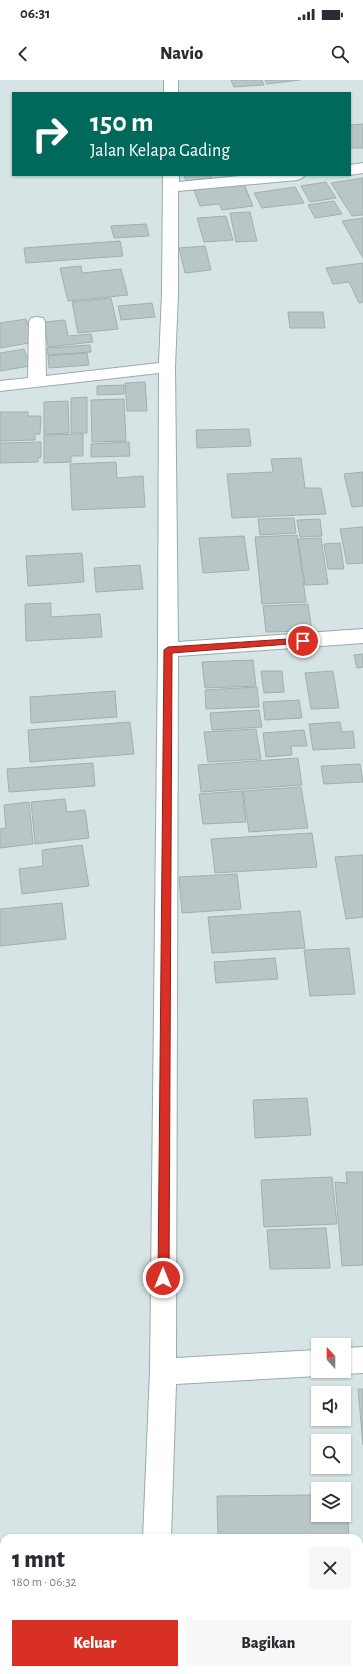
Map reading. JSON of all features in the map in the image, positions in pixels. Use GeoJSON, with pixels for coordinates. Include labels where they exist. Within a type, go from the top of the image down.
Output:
{"type":"FeatureCollection","features":[{"type":"Feature","properties":{"kind":"street"},"geometry":{"type":"LineString","coordinates":[[171,80],[171,92]]}},
{"type":"Feature","properties":{"kind":"street"},"geometry":{"type":"LineString","coordinates":[[351,170],[363,168]]}},
{"type":"Feature","properties":{"kind":"street"},"geometry":{"type":"LineString","coordinates":[[157,1534],[163,1372],[168,650],[167,367],[170,293],[171,181],[275,176]]}},
{"type":"Feature","properties":{"kind":"street"},"geometry":{"type":"LineString","coordinates":[[37,322],[37,381]]}},
{"type":"Feature","properties":{"kind":"street"},"geometry":{"type":"LineString","coordinates":[[0,386],[167,367]]}},
{"type":"Feature","properties":{"kind":"street"},"geometry":{"type":"LineString","coordinates":[[168,650],[363,636]]}},
{"type":"Feature","properties":{"kind":"street"},"geometry":{"type":"LineString","coordinates":[[351,1361],[363,1360]]}},
{"type":"Feature","properties":{"kind":"street"},"geometry":{"type":"LineString","coordinates":[[163,1372],[311,1363]]}},
{"type":"Feature","properties":{"kind":"building"},"geometry":{"type":"Polygon","coordinates":[[[231,80],[262,80],[264,85],[234,87],[231,80]]]}},
{"type":"Feature","properties":{"kind":"building"},"geometry":{"type":"Polygon","coordinates":[[[265,80],[300,80],[267,84],[265,80]]]}},
{"type":"Feature","properties":{"kind":"building"},"geometry":{"type":"Polygon","coordinates":[[[363,124],[363,148],[351,148],[351,125],[363,124]]]}},
{"type":"Feature","properties":{"kind":"building"},"geometry":{"type":"Polygon","coordinates":[[[184,176],[211,176],[212,179],[186,181],[184,176]]]}},
{"type":"Feature","properties":{"kind":"building"},"geometry":{"type":"Polygon","coordinates":[[[363,178],[363,215],[352,216],[331,183],[363,178]]]}},
{"type":"Feature","properties":{"kind":"building"},"geometry":{"type":"Polygon","coordinates":[[[326,182],[336,198],[310,202],[301,186],[326,182]]]}},
{"type":"Feature","properties":{"kind":"building"},"geometry":{"type":"Polygon","coordinates":[[[244,184],[253,206],[222,210],[219,204],[200,206],[194,190],[244,184]]]}},
{"type":"Feature","properties":{"kind":"building"},"geometry":{"type":"Polygon","coordinates":[[[295,187],[304,203],[262,208],[254,193],[295,187]]]}},
{"type":"Feature","properties":{"kind":"building"},"geometry":{"type":"Polygon","coordinates":[[[334,201],[342,214],[315,218],[308,205],[334,201]]]}},
{"type":"Feature","properties":{"kind":"building"},"geometry":{"type":"Polygon","coordinates":[[[250,212],[257,241],[236,242],[230,213],[250,212]]]}},
{"type":"Feature","properties":{"kind":"building"},"geometry":{"type":"Polygon","coordinates":[[[226,216],[233,240],[204,242],[197,218],[226,216]]]}},
{"type":"Feature","properties":{"kind":"building"},"geometry":{"type":"Polygon","coordinates":[[[363,218],[363,258],[342,221],[363,218]]]}},
{"type":"Feature","properties":{"kind":"building"},"geometry":{"type":"Polygon","coordinates":[[[146,224],[149,236],[114,238],[111,226],[146,224]]]}},
{"type":"Feature","properties":{"kind":"building"},"geometry":{"type":"Polygon","coordinates":[[[120,241],[123,256],[26,263],[24,248],[120,241]]]}},
{"type":"Feature","properties":{"kind":"building"},"geometry":{"type":"Polygon","coordinates":[[[205,246],[211,270],[185,273],[179,248],[205,246]]]}},
{"type":"Feature","properties":{"kind":"building"},"geometry":{"type":"Polygon","coordinates":[[[363,263],[363,302],[359,303],[349,282],[333,284],[326,268],[363,263]]]}},
{"type":"Feature","properties":{"kind":"building"},"geometry":{"type":"Polygon","coordinates":[[[81,266],[82,273],[121,269],[128,295],[68,301],[60,268],[81,266]]]}},
{"type":"Feature","properties":{"kind":"building"},"geometry":{"type":"Polygon","coordinates":[[[111,298],[118,329],[78,333],[72,302],[111,298]]]}},
{"type":"Feature","properties":{"kind":"building"},"geometry":{"type":"Polygon","coordinates":[[[152,303],[155,317],[121,320],[118,306],[152,303]]]}},
{"type":"Feature","properties":{"kind":"building"},"geometry":{"type":"Polygon","coordinates":[[[288,312],[323,312],[325,328],[290,328],[288,312]]]}},
{"type":"Feature","properties":{"kind":"building"},"geometry":{"type":"Polygon","coordinates":[[[26,319],[35,342],[0,348],[0,323],[26,319]]]}},
{"type":"Feature","properties":{"kind":"building"},"geometry":{"type":"Polygon","coordinates":[[[65,320],[68,336],[91,334],[93,342],[48,347],[44,322],[65,320]]]}},
{"type":"Feature","properties":{"kind":"building"},"geometry":{"type":"Polygon","coordinates":[[[90,345],[91,352],[48,355],[47,348],[90,345]]]}},
{"type":"Feature","properties":{"kind":"building"},"geometry":{"type":"Polygon","coordinates":[[[24,349],[30,366],[0,371],[0,353],[24,349]]]}},
{"type":"Feature","properties":{"kind":"building"},"geometry":{"type":"Polygon","coordinates":[[[87,353],[89,365],[49,368],[48,356],[87,353]]]}},
{"type":"Feature","properties":{"kind":"building"},"geometry":{"type":"Polygon","coordinates":[[[145,382],[147,411],[127,411],[125,383],[145,382]]]}},
{"type":"Feature","properties":{"kind":"building"},"geometry":{"type":"Polygon","coordinates":[[[124,385],[124,394],[97,395],[97,386],[124,385]]]}},
{"type":"Feature","properties":{"kind":"building"},"geometry":{"type":"Polygon","coordinates":[[[87,397],[87,433],[71,433],[71,398],[87,397]]]}},
{"type":"Feature","properties":{"kind":"building"},"geometry":{"type":"Polygon","coordinates":[[[124,399],[126,441],[92,442],[91,400],[124,399]]]}},
{"type":"Feature","properties":{"kind":"building"},"geometry":{"type":"Polygon","coordinates":[[[68,401],[69,433],[44,434],[44,402],[68,401]]]}},
{"type":"Feature","properties":{"kind":"building"},"geometry":{"type":"Polygon","coordinates":[[[0,412],[28,412],[28,416],[41,416],[40,434],[35,434],[35,440],[0,441],[0,412]]]}},
{"type":"Feature","properties":{"kind":"building"},"geometry":{"type":"Polygon","coordinates":[[[249,429],[251,446],[197,448],[196,430],[249,429]]]}},
{"type":"Feature","properties":{"kind":"building"},"geometry":{"type":"Polygon","coordinates":[[[83,434],[83,456],[71,456],[71,462],[44,463],[44,435],[83,434]]]}},
{"type":"Feature","properties":{"kind":"building"},"geometry":{"type":"Polygon","coordinates":[[[41,442],[41,457],[38,458],[38,462],[0,463],[0,443],[41,442]]]}},
{"type":"Feature","properties":{"kind":"building"},"geometry":{"type":"Polygon","coordinates":[[[129,442],[130,456],[91,457],[91,444],[129,442]]]}},
{"type":"Feature","properties":{"kind":"building"},"geometry":{"type":"Polygon","coordinates":[[[301,458],[305,488],[321,488],[326,514],[232,518],[227,474],[273,472],[271,459],[301,458]]]}},
{"type":"Feature","properties":{"kind":"building"},"geometry":{"type":"Polygon","coordinates":[[[116,462],[117,478],[143,476],[145,507],[72,510],[70,464],[116,462]]]}},
{"type":"Feature","properties":{"kind":"building"},"geometry":{"type":"Polygon","coordinates":[[[363,472],[363,506],[352,507],[344,474],[363,472]]]}},
{"type":"Feature","properties":{"kind":"building"},"geometry":{"type":"Polygon","coordinates":[[[294,518],[296,533],[260,535],[258,519],[294,518]]]}},
{"type":"Feature","properties":{"kind":"building"},"geometry":{"type":"Polygon","coordinates":[[[320,519],[322,536],[300,537],[297,520],[320,519]]]}},
{"type":"Feature","properties":{"kind":"building"},"geometry":{"type":"Polygon","coordinates":[[[363,527],[363,563],[347,564],[340,529],[363,527]]]}},
{"type":"Feature","properties":{"kind":"building"},"geometry":{"type":"Polygon","coordinates":[[[297,535],[306,602],[262,604],[255,537],[297,535]]]}},
{"type":"Feature","properties":{"kind":"building"},"geometry":{"type":"Polygon","coordinates":[[[244,536],[249,570],[203,573],[199,538],[244,536]]]}},
{"type":"Feature","properties":{"kind":"building"},"geometry":{"type":"Polygon","coordinates":[[[321,538],[328,584],[305,585],[298,539],[321,538]]]}},
{"type":"Feature","properties":{"kind":"building"},"geometry":{"type":"Polygon","coordinates":[[[340,543],[344,569],[328,569],[324,544],[340,543]]]}},
{"type":"Feature","properties":{"kind":"building"},"geometry":{"type":"Polygon","coordinates":[[[82,553],[84,582],[28,586],[26,556],[82,553]]]}},
{"type":"Feature","properties":{"kind":"building"},"geometry":{"type":"Polygon","coordinates":[[[140,565],[143,589],[96,592],[94,568],[140,565]]]}},
{"type":"Feature","properties":{"kind":"building"},"geometry":{"type":"Polygon","coordinates":[[[51,603],[51,617],[100,614],[102,637],[26,641],[25,604],[51,603]]]}},
{"type":"Feature","properties":{"kind":"building"},"geometry":{"type":"Polygon","coordinates":[[[308,604],[312,631],[266,632],[263,606],[308,604]]]}},
{"type":"Feature","properties":{"kind":"building"},"geometry":{"type":"Polygon","coordinates":[[[363,654],[363,667],[357,668],[354,655],[363,654]]]}},
{"type":"Feature","properties":{"kind":"building"},"geometry":{"type":"Polygon","coordinates":[[[253,660],[256,686],[205,688],[202,662],[253,660]]]}},
{"type":"Feature","properties":{"kind":"building"},"geometry":{"type":"Polygon","coordinates":[[[261,671],[282,671],[284,692],[264,693],[261,671]]]}},
{"type":"Feature","properties":{"kind":"building"},"geometry":{"type":"Polygon","coordinates":[[[333,671],[339,708],[311,709],[305,673],[333,671]]]}},
{"type":"Feature","properties":{"kind":"building"},"geometry":{"type":"Polygon","coordinates":[[[257,687],[259,707],[206,709],[205,690],[257,687]]]}},
{"type":"Feature","properties":{"kind":"building"},"geometry":{"type":"Polygon","coordinates":[[[115,691],[117,717],[31,723],[30,697],[115,691]]]}},
{"type":"Feature","properties":{"kind":"building"},"geometry":{"type":"Polygon","coordinates":[[[299,700],[302,718],[265,720],[263,702],[299,700]]]}},
{"type":"Feature","properties":{"kind":"building"},"geometry":{"type":"Polygon","coordinates":[[[259,710],[262,727],[212,730],[210,713],[259,710]]]}},
{"type":"Feature","properties":{"kind":"building"},"geometry":{"type":"Polygon","coordinates":[[[130,722],[134,754],[30,762],[28,730],[130,722]]]}},
{"type":"Feature","properties":{"kind":"building"},"geometry":{"type":"Polygon","coordinates":[[[340,722],[342,732],[353,731],[355,748],[313,750],[309,724],[340,722]]]}},
{"type":"Feature","properties":{"kind":"building"},"geometry":{"type":"Polygon","coordinates":[[[256,729],[261,759],[208,762],[204,732],[256,729]]]}},
{"type":"Feature","properties":{"kind":"building"},"geometry":{"type":"Polygon","coordinates":[[[304,730],[307,746],[291,746],[292,755],[266,757],[263,733],[304,730]]]}},
{"type":"Feature","properties":{"kind":"building"},"geometry":{"type":"Polygon","coordinates":[[[298,758],[302,785],[201,792],[198,765],[298,758]]]}},
{"type":"Feature","properties":{"kind":"building"},"geometry":{"type":"Polygon","coordinates":[[[93,763],[95,786],[9,792],[7,769],[93,763]]]}},
{"type":"Feature","properties":{"kind":"building"},"geometry":{"type":"Polygon","coordinates":[[[360,764],[363,782],[324,784],[321,766],[360,764]]]}},
{"type":"Feature","properties":{"kind":"building"},"geometry":{"type":"Polygon","coordinates":[[[301,787],[308,828],[249,832],[243,791],[301,787]]]}},
{"type":"Feature","properties":{"kind":"building"},"geometry":{"type":"Polygon","coordinates":[[[242,791],[246,822],[203,824],[199,794],[242,791]]]}},
{"type":"Feature","properties":{"kind":"building"},"geometry":{"type":"Polygon","coordinates":[[[65,799],[67,812],[85,810],[89,838],[35,844],[31,802],[65,799]]]}},
{"type":"Feature","properties":{"kind":"building"},"geometry":{"type":"Polygon","coordinates":[[[29,802],[33,844],[0,848],[0,829],[6,828],[4,805],[29,802]]]}},
{"type":"Feature","properties":{"kind":"building"},"geometry":{"type":"Polygon","coordinates":[[[312,833],[317,867],[215,873],[211,839],[312,833]]]}},
{"type":"Feature","properties":{"kind":"building"},"geometry":{"type":"Polygon","coordinates":[[[82,845],[89,886],[22,894],[19,869],[43,866],[42,850],[82,845]]]}},
{"type":"Feature","properties":{"kind":"building"},"geometry":{"type":"Polygon","coordinates":[[[363,855],[363,917],[346,919],[335,857],[363,855]]]}},
{"type":"Feature","properties":{"kind":"building"},"geometry":{"type":"Polygon","coordinates":[[[237,874],[241,909],[182,913],[179,877],[237,874]]]}},
{"type":"Feature","properties":{"kind":"building"},"geometry":{"type":"Polygon","coordinates":[[[62,903],[66,939],[0,946],[0,909],[62,903]]]}},
{"type":"Feature","properties":{"kind":"building"},"geometry":{"type":"Polygon","coordinates":[[[300,911],[305,948],[212,953],[208,917],[300,911]]]}},
{"type":"Feature","properties":{"kind":"building"},"geometry":{"type":"Polygon","coordinates":[[[349,948],[355,994],[310,996],[304,950],[349,948]]]}},
{"type":"Feature","properties":{"kind":"building"},"geometry":{"type":"Polygon","coordinates":[[[275,958],[278,979],[216,983],[214,962],[275,958]]]}},
{"type":"Feature","properties":{"kind":"building"},"geometry":{"type":"Polygon","coordinates":[[[307,1098],[311,1135],[255,1138],[253,1100],[307,1098]]]}},
{"type":"Feature","properties":{"kind":"building"},"geometry":{"type":"Polygon","coordinates":[[[346,1172],[363,1172],[363,1265],[342,1266],[335,1182],[347,1183],[346,1172]]]}},
{"type":"Feature","properties":{"kind":"building"},"geometry":{"type":"Polygon","coordinates":[[[332,1177],[337,1224],[264,1227],[261,1180],[332,1177]]]}},
{"type":"Feature","properties":{"kind":"building"},"geometry":{"type":"Polygon","coordinates":[[[326,1228],[330,1268],[270,1269],[267,1230],[326,1228]]]}},
{"type":"Feature","properties":{"kind":"building"},"geometry":{"type":"Polygon","coordinates":[[[358,1389],[363,1389],[363,1445],[358,1389]]]}},
{"type":"Feature","properties":{"kind":"building"},"geometry":{"type":"Polygon","coordinates":[[[311,1495],[311,1522],[348,1522],[349,1534],[218,1534],[217,1496],[311,1495]]]}},
{"type":"Feature","properties":{"kind":"route"},"geometry":{"type":"LineString","coordinates":[[163,1278],[168,650],[303,641]]}}]}
